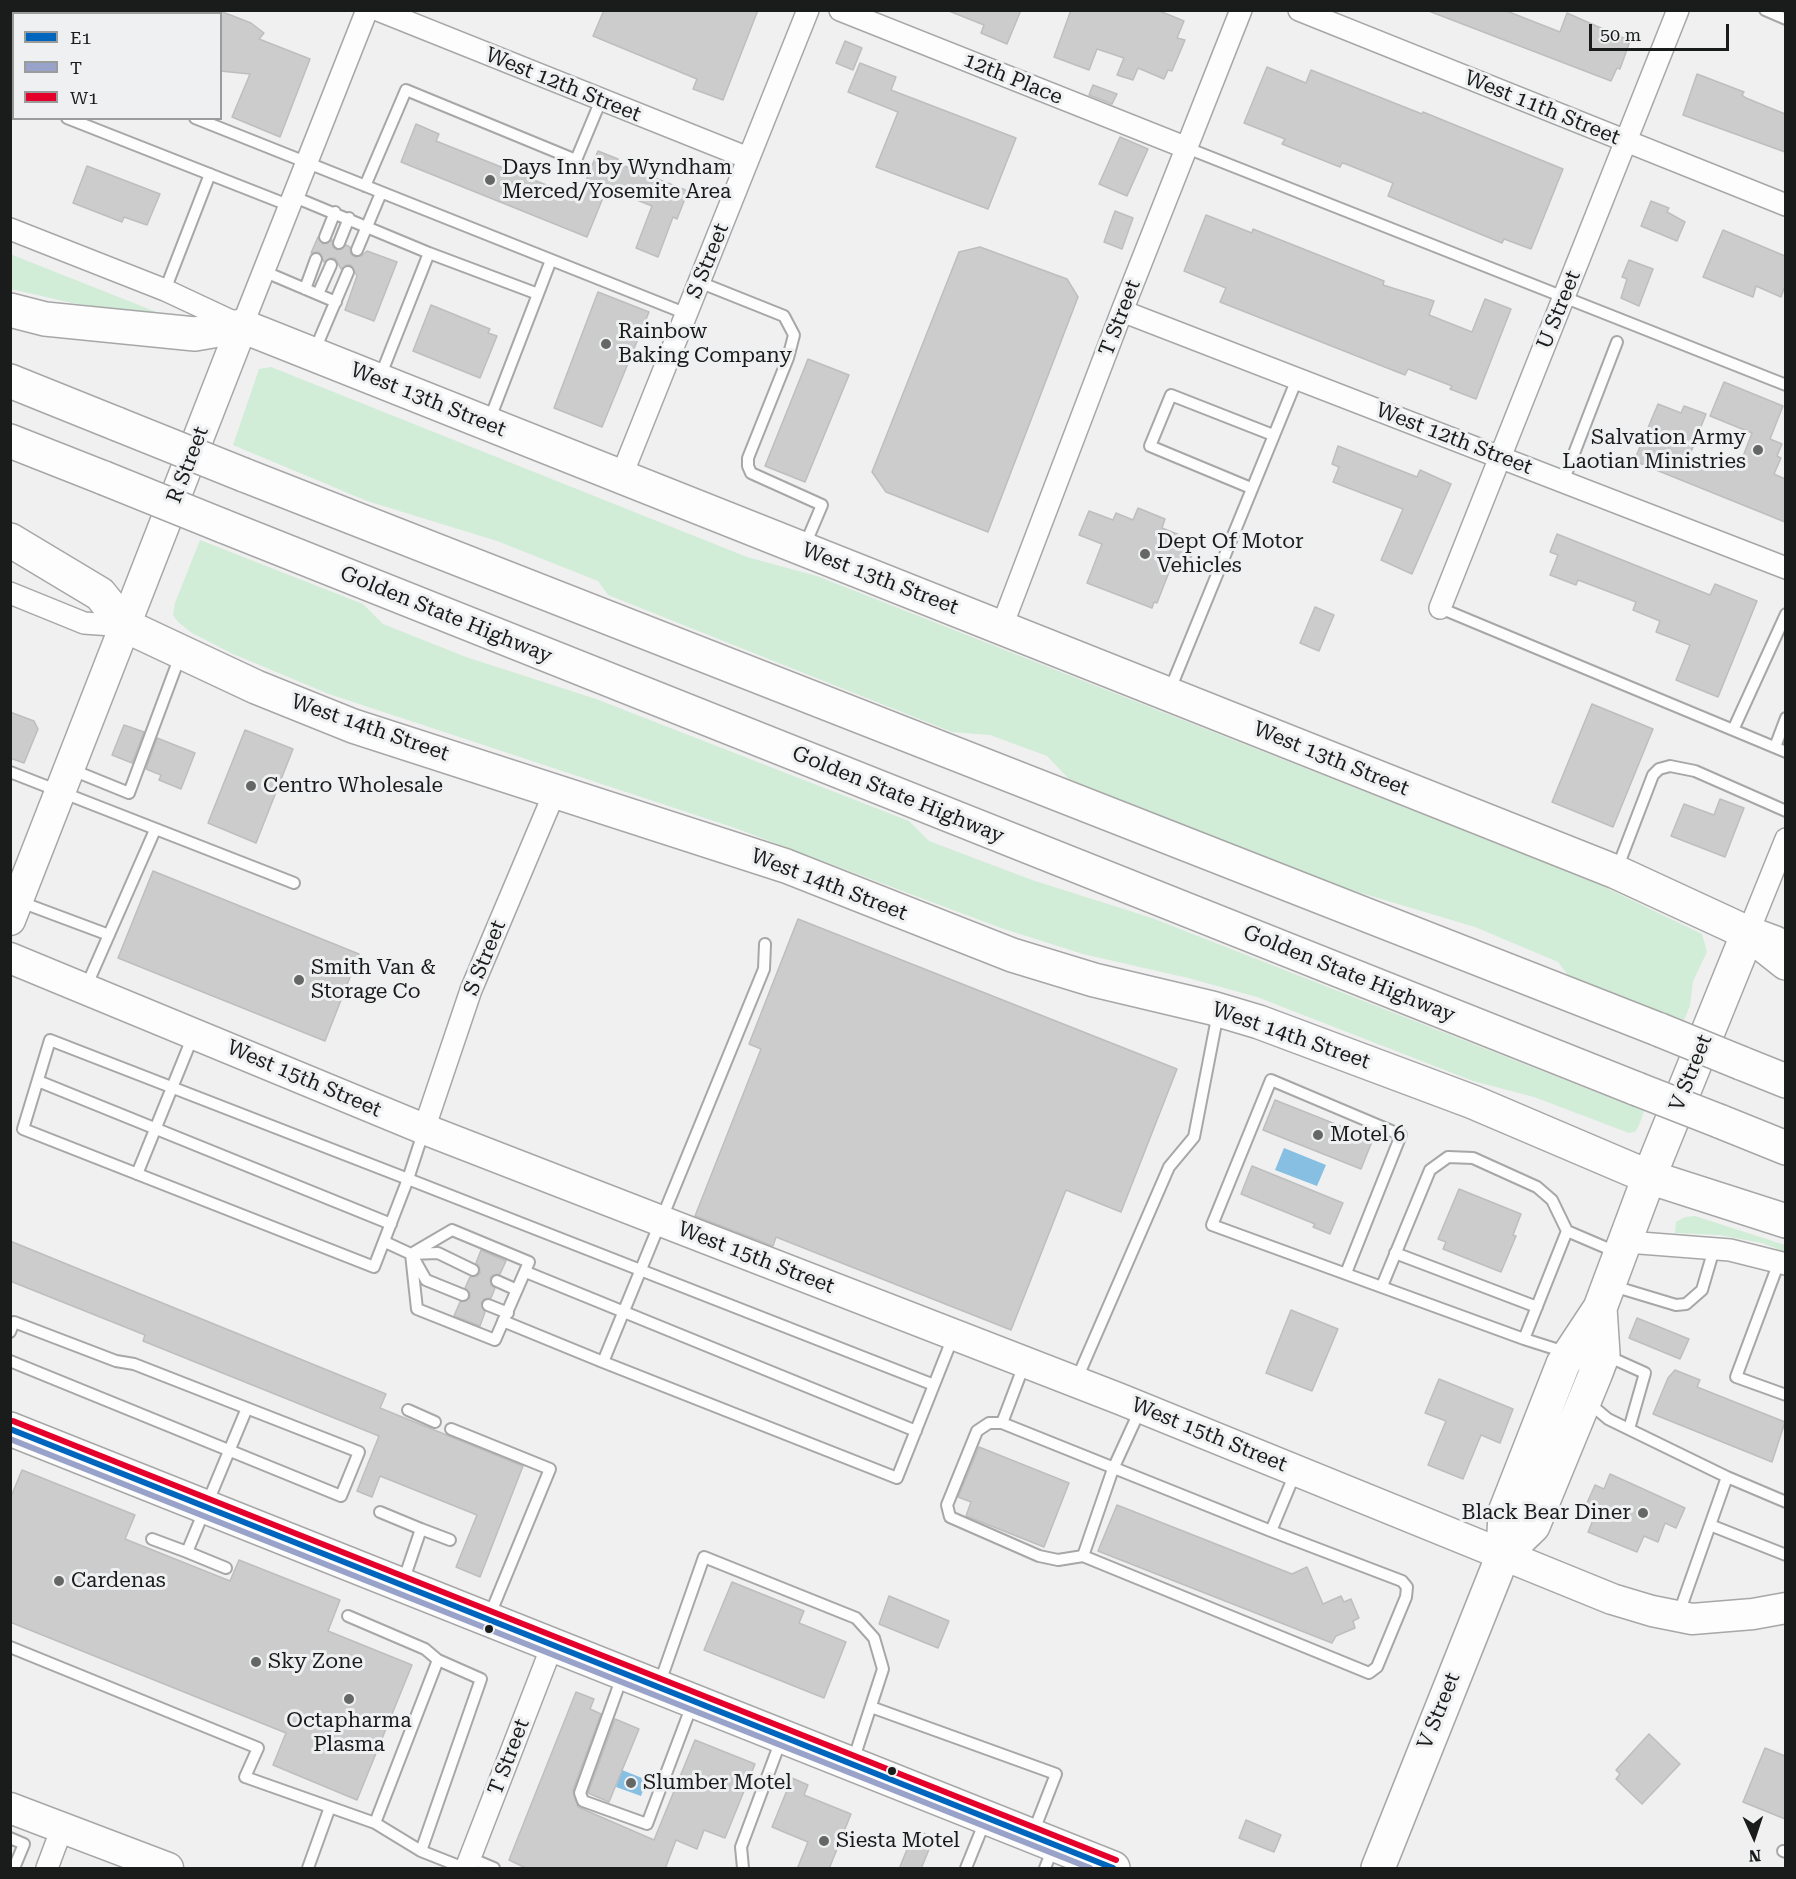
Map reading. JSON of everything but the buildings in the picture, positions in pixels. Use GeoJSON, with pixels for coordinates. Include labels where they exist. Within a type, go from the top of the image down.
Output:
{"type":"FeatureCollection","features":[{"type":"Feature","properties":{"kind":"main road"},"geometry":{"type":"LineString","coordinates":[[10,310],[45,319],[195,334],[242,326]]}},
{"type":"Feature","properties":{"kind":"main road","name":"West 13th Street"},"geometry":{"type":"LineString","coordinates":[[242,326],[1002,626],[1616,872],[1748,933]]}},
{"type":"Feature","properties":{"kind":"main road"},"geometry":{"type":"LineString","coordinates":[[10,381],[1785,1081]]}},
{"type":"Feature","properties":{"kind":"main road","name":"Golden State Highway"},"geometry":{"type":"LineString","coordinates":[[10,441],[1785,1148]]}},
{"type":"Feature","properties":{"kind":"main road"},"geometry":{"type":"LineString","coordinates":[[10,540],[100,594],[126,626]]}},
{"type":"Feature","properties":{"kind":"main road","name":"West 14th Street"},"geometry":{"type":"LineString","coordinates":[[126,626],[256,687],[353,726],[556,789],[786,866],[1012,955],[1094,980],[1219,1010],[1300,1036],[1473,1101],[1641,1174],[1785,1221]]}},
{"type":"Feature","properties":{"kind":"main road"},"geometry":{"type":"LineString","coordinates":[[1748,933],[1785,929]]}},
{"type":"Feature","properties":{"kind":"main road"},"geometry":{"type":"LineString","coordinates":[[1748,933],[1785,946]]}},
{"type":"Feature","properties":{"kind":"main road"},"geometry":{"type":"LineString","coordinates":[[1748,933],[1785,963]]}},
{"type":"Feature","properties":{"kind":"main road","name":"V Street"},"geometry":{"type":"LineString","coordinates":[[1378,1869],[1503,1555],[1506,1512],[1568,1353],[1605,1296],[1624,1248],[1641,1174],[1748,933]]}},
{"type":"Feature","properties":{"kind":"main road","name":"V Street"},"geometry":{"type":"LineString","coordinates":[[1503,1555],[1533,1526],[1603,1354],[1605,1296]]}},
{"type":"Feature","properties":{"kind":"main road"},"geometry":{"type":"LineString","coordinates":[[10,1430],[987,1818],[1043,1850],[1113,1869]]}},
{"type":"Feature","properties":{"kind":"street","name":"R Street"},"geometry":{"type":"LineString","coordinates":[[14,911],[290,201],[368,10]]}},
{"type":"Feature","properties":{"kind":"street","name":"West 12th Street"},"geometry":{"type":"LineString","coordinates":[[378,10],[748,158]]}},
{"type":"Feature","properties":{"kind":"street","name":"S Street"},"geometry":{"type":"LineString","coordinates":[[621,477],[808,10]]}},
{"type":"Feature","properties":{"kind":"street","name":"12th Place"},"geometry":{"type":"LineString","coordinates":[[840,10],[1187,148]]}},
{"type":"Feature","properties":{"kind":"street","name":"T Street"},"geometry":{"type":"LineString","coordinates":[[1002,626],[1122,311],[1241,10]]}},
{"type":"Feature","properties":{"kind":"street","name":"West 11th Street"},"geometry":{"type":"LineString","coordinates":[[1299,10],[1785,205]]}},
{"type":"Feature","properties":{"kind":"street","name":"U Street"},"geometry":{"type":"LineString","coordinates":[[1440,608],[1678,10]]}},
{"type":"Feature","properties":{"kind":"street","name":"West 13th Street"},"geometry":{"type":"LineString","coordinates":[[10,229],[165,290],[242,326]]}},
{"type":"Feature","properties":{"kind":"street","name":"West 12th Street"},"geometry":{"type":"LineString","coordinates":[[1122,311],[1785,568]]}},
{"type":"Feature","properties":{"kind":"street","name":"West 14th Street"},"geometry":{"type":"LineString","coordinates":[[10,593],[84,623],[126,626]]}},
{"type":"Feature","properties":{"kind":"street","name":"S Street"},"geometry":{"type":"LineString","coordinates":[[424,1129],[471,990],[556,789]]}},
{"type":"Feature","properties":{"kind":"street","name":"V Street"},"geometry":{"type":"LineString","coordinates":[[1748,933],[1785,839]]}},
{"type":"Feature","properties":{"kind":"street","name":"West 15th Street"},"geometry":{"type":"LineString","coordinates":[[10,958],[424,1129],[1141,1407],[1612,1599],[1678,1616],[1718,1618],[1785,1608]]}},
{"type":"Feature","properties":{"kind":"street"},"geometry":{"type":"LineString","coordinates":[[1624,1248],[1714,1249],[1749,1253],[1782,1263]]}},
{"type":"Feature","properties":{"kind":"street","name":"T Street"},"geometry":{"type":"LineString","coordinates":[[466,1865],[552,1646]]}},
{"type":"Feature","properties":{"kind":"street"},"geometry":{"type":"LineString","coordinates":[[10,1808],[168,1869]]}},
{"type":"Feature","properties":{"kind":"street"},"geometry":{"type":"LineString","coordinates":[[47,1869],[62,1828]]}},
{"type":"Feature","properties":{"kind":"lane"},"geometry":{"type":"LineString","coordinates":[[1765,10],[1785,19]]}},
{"type":"Feature","properties":{"kind":"lane"},"geometry":{"type":"LineString","coordinates":[[365,186],[406,90],[576,159],[601,100]]}},
{"type":"Feature","properties":{"kind":"lane"},"geometry":{"type":"LineString","coordinates":[[72,120],[210,174],[290,201],[335,212],[429,253],[538,294]]}},
{"type":"Feature","properties":{"kind":"lane"},"geometry":{"type":"LineString","coordinates":[[200,120],[687,314]]}},
{"type":"Feature","properties":{"kind":"lane"},"geometry":{"type":"LineString","coordinates":[[1187,148],[1785,385]]}},
{"type":"Feature","properties":{"kind":"lane"},"geometry":{"type":"LineString","coordinates":[[165,290],[210,174]]}},
{"type":"Feature","properties":{"kind":"lane"},"geometry":{"type":"LineString","coordinates":[[357,250],[381,193]]}},
{"type":"Feature","properties":{"kind":"lane"},"geometry":{"type":"LineString","coordinates":[[325,237],[335,212]]}},
{"type":"Feature","properties":{"kind":"lane"},"geometry":{"type":"LineString","coordinates":[[339,243],[349,218]]}},
{"type":"Feature","properties":{"kind":"lane"},"geometry":{"type":"LineString","coordinates":[[379,381],[429,253]]}},
{"type":"Feature","properties":{"kind":"lane"},"geometry":{"type":"LineString","coordinates":[[305,289],[316,259]]}},
{"type":"Feature","properties":{"kind":"lane"},"geometry":{"type":"LineString","coordinates":[[487,424],[551,260]]}},
{"type":"Feature","properties":{"kind":"lane"},"geometry":{"type":"LineString","coordinates":[[318,294],[331,265]]}},
{"type":"Feature","properties":{"kind":"lane"},"geometry":{"type":"LineString","coordinates":[[263,271],[336,302]]}},
{"type":"Feature","properties":{"kind":"lane"},"geometry":{"type":"LineString","coordinates":[[313,355],[348,272]]}},
{"type":"Feature","properties":{"kind":"lane"},"geometry":{"type":"LineString","coordinates":[[699,282],[784,316],[794,335],[788,358],[748,458],[748,466],[751,473],[822,505],[804,549]]}},
{"type":"Feature","properties":{"kind":"lane"},"geometry":{"type":"LineString","coordinates":[[1563,482],[1617,342]]}},
{"type":"Feature","properties":{"kind":"lane"},"geometry":{"type":"LineString","coordinates":[[1168,694],[1297,379]]}},
{"type":"Feature","properties":{"kind":"lane"},"geometry":{"type":"LineString","coordinates":[[1251,488],[1150,446],[1171,396],[1273,435]]}},
{"type":"Feature","properties":{"kind":"lane"},"geometry":{"type":"LineString","coordinates":[[1440,608],[1785,752]]}},
{"type":"Feature","properties":{"kind":"lane"},"geometry":{"type":"LineString","coordinates":[[1733,730],[1785,615]]}},
{"type":"Feature","properties":{"kind":"lane"},"geometry":{"type":"LineString","coordinates":[[10,772],[129,792],[182,652]]}},
{"type":"Feature","properties":{"kind":"lane"},"geometry":{"type":"LineString","coordinates":[[1775,747],[1785,718]]}},
{"type":"Feature","properties":{"kind":"lane"},"geometry":{"type":"LineString","coordinates":[[1616,872],[1653,775],[1659,769],[1670,766],[1695,771],[1785,812]]}},
{"type":"Feature","properties":{"kind":"lane"},"geometry":{"type":"LineString","coordinates":[[65,780],[154,830],[294,883]]}},
{"type":"Feature","properties":{"kind":"lane"},"geometry":{"type":"LineString","coordinates":[[86,988],[154,830]]}},
{"type":"Feature","properties":{"kind":"lane"},"geometry":{"type":"LineString","coordinates":[[14,911],[109,935]]}},
{"type":"Feature","properties":{"kind":"lane"},"geometry":{"type":"LineString","coordinates":[[603,1362],[764,969],[765,944]]}},
{"type":"Feature","properties":{"kind":"lane"},"geometry":{"type":"LineString","coordinates":[[1076,1382],[1169,1167],[1194,1137],[1219,1010]]}},
{"type":"Feature","properties":{"kind":"lane"},"geometry":{"type":"LineString","coordinates":[[137,1174],[195,1033]]}},
{"type":"Feature","properties":{"kind":"lane"},"geometry":{"type":"LineString","coordinates":[[424,1129],[408,1179],[374,1267],[22,1129],[50,1040],[408,1179],[934,1385]]}},
{"type":"Feature","properties":{"kind":"lane"},"geometry":{"type":"LineString","coordinates":[[1346,1273],[1401,1136],[1271,1080],[1212,1225],[1568,1353]]}},
{"type":"Feature","properties":{"kind":"lane"},"geometry":{"type":"LineString","coordinates":[[38,1081],[391,1224]]}},
{"type":"Feature","properties":{"kind":"lane"},"geometry":{"type":"LineString","coordinates":[[1382,1286],[1430,1170],[1448,1157],[1473,1158],[1537,1187],[1552,1200],[1567,1231],[1524,1338]]}},
{"type":"Feature","properties":{"kind":"lane"},"geometry":{"type":"LineString","coordinates":[[411,1254],[452,1230],[625,1312],[916,1431]]}},
{"type":"Feature","properties":{"kind":"lane"},"geometry":{"type":"LineString","coordinates":[[1567,1231],[1624,1248]]}},
{"type":"Feature","properties":{"kind":"lane"},"geometry":{"type":"LineString","coordinates":[[385,1242],[411,1254],[438,1253],[472,1270]]}},
{"type":"Feature","properties":{"kind":"lane"},"geometry":{"type":"LineString","coordinates":[[1605,1296],[1676,1305],[1686,1304],[1702,1290],[1714,1249]]}},
{"type":"Feature","properties":{"kind":"lane"},"geometry":{"type":"LineString","coordinates":[[1395,1253],[1537,1307]]}},
{"type":"Feature","properties":{"kind":"lane"},"geometry":{"type":"LineString","coordinates":[[411,1254],[426,1280],[463,1295]]}},
{"type":"Feature","properties":{"kind":"lane"},"geometry":{"type":"LineString","coordinates":[[411,1254],[417,1309],[495,1340],[527,1267]]}},
{"type":"Feature","properties":{"kind":"lane"},"geometry":{"type":"LineString","coordinates":[[1782,1263],[1736,1377],[1785,1395]]}},
{"type":"Feature","properties":{"kind":"lane"},"geometry":{"type":"LineString","coordinates":[[497,1281],[517,1290]]}},
{"type":"Feature","properties":{"kind":"lane"},"geometry":{"type":"LineString","coordinates":[[488,1305],[506,1317],[603,1362],[897,1478],[954,1334]]}},
{"type":"Feature","properties":{"kind":"lane"},"geometry":{"type":"LineString","coordinates":[[10,1361],[341,1497],[359,1452],[134,1364],[116,1361],[12,1325]]}},
{"type":"Feature","properties":{"kind":"lane"},"geometry":{"type":"LineString","coordinates":[[1603,1354],[1645,1373],[1629,1429]]}},
{"type":"Feature","properties":{"kind":"lane"},"geometry":{"type":"LineString","coordinates":[[1002,1423],[1025,1362]]}},
{"type":"Feature","properties":{"kind":"lane"},"geometry":{"type":"LineString","coordinates":[[1585,1399],[1608,1419],[1727,1477],[1785,1502]]}},
{"type":"Feature","properties":{"kind":"lane"},"geometry":{"type":"LineString","coordinates":[[1083,1556],[1113,1469],[1141,1407]]}},
{"type":"Feature","properties":{"kind":"lane"},"geometry":{"type":"LineString","coordinates":[[187,1552],[247,1408]]}},
{"type":"Feature","properties":{"kind":"lane"},"geometry":{"type":"LineString","coordinates":[[408,1410],[435,1422]]}},
{"type":"Feature","properties":{"kind":"lane"},"geometry":{"type":"LineString","coordinates":[[989,1423],[1002,1423],[1113,1469],[1402,1581],[1407,1587],[1406,1597],[1373,1671],[1369,1673],[1083,1556],[1058,1560],[1039,1557],[950,1517],[947,1505],[977,1431],[989,1423]]}},
{"type":"Feature","properties":{"kind":"lane"},"geometry":{"type":"LineString","coordinates":[[451,1429],[550,1469],[488,1620]]}},
{"type":"Feature","properties":{"kind":"lane"},"geometry":{"type":"LineString","coordinates":[[1271,1531],[1296,1470]]}},
{"type":"Feature","properties":{"kind":"lane"},"geometry":{"type":"LineString","coordinates":[[1678,1616],[1727,1477]]}},
{"type":"Feature","properties":{"kind":"lane"},"geometry":{"type":"LineString","coordinates":[[380,1512],[450,1540]]}},
{"type":"Feature","properties":{"kind":"lane"},"geometry":{"type":"LineString","coordinates":[[1710,1525],[1785,1555]]}},
{"type":"Feature","properties":{"kind":"lane"},"geometry":{"type":"LineString","coordinates":[[402,1586],[421,1529]]}},
{"type":"Feature","properties":{"kind":"lane"},"geometry":{"type":"LineString","coordinates":[[152,1539],[226,1568]]}},
{"type":"Feature","properties":{"kind":"lane"},"geometry":{"type":"LineString","coordinates":[[658,1688],[704,1557],[856,1618],[874,1638],[883,1669],[852,1765]]}},
{"type":"Feature","properties":{"kind":"lane"},"geometry":{"type":"LineString","coordinates":[[348,1616],[425,1648],[438,1660],[481,1679],[421,1851]]}},
{"type":"Feature","properties":{"kind":"lane"},"geometry":{"type":"LineString","coordinates":[[10,1647],[258,1748],[245,1777],[375,1823],[421,1851],[466,1865],[494,1869]]}},
{"type":"Feature","properties":{"kind":"lane"},"geometry":{"type":"LineString","coordinates":[[375,1823],[438,1660]]}},
{"type":"Feature","properties":{"kind":"lane"},"geometry":{"type":"LineString","coordinates":[[623,1674],[580,1793],[583,1801],[647,1824],[693,1702]]}},
{"type":"Feature","properties":{"kind":"lane"},"geometry":{"type":"LineString","coordinates":[[871,1707],[1056,1774],[1043,1850]]}},
{"type":"Feature","properties":{"kind":"lane"},"geometry":{"type":"LineString","coordinates":[[743,1869],[741,1847],[783,1737]]}},
{"type":"Feature","properties":{"kind":"lane"},"geometry":{"type":"LineString","coordinates":[[308,1869],[330,1807]]}},
{"type":"Feature","properties":{"kind":"lane"},"geometry":{"type":"LineString","coordinates":[[966,1869],[987,1818]]}},
{"type":"Feature","properties":{"kind":"lane"},"geometry":{"type":"LineString","coordinates":[[10,1838],[24,1844],[14,1869]]}},
{"type":"Feature","properties":{"kind":"green space"},"geometry":{"type":"Polygon","coordinates":[[[10,254],[169,317],[72,303],[11,289],[10,254]]]}},
{"type":"Feature","properties":{"kind":"green space"},"geometry":{"type":"Polygon","coordinates":[[[271,367],[747,557],[817,576],[1594,882],[1702,934],[1707,952],[1693,981],[1690,1006],[1684,1020],[1571,979],[1558,962],[1475,927],[1331,884],[1069,779],[1047,756],[990,735],[952,732],[608,595],[598,581],[497,541],[367,501],[233,445],[259,369],[271,367]]]}},
{"type":"Feature","properties":{"kind":"green space"},"geometry":{"type":"Polygon","coordinates":[[[200,540],[363,604],[383,624],[466,657],[596,699],[909,821],[929,841],[1032,880],[1152,918],[1644,1111],[1639,1125],[1636,1131],[1629,1133],[1534,1097],[1473,1081],[1257,997],[1188,978],[1083,954],[1001,928],[735,828],[329,694],[233,654],[192,633],[178,622],[173,615],[175,603],[200,540]]]}},
{"type":"Feature","properties":{"kind":"green space"},"geometry":{"type":"Polygon","coordinates":[[[1695,1216],[1785,1245],[1785,1252],[1762,1243],[1719,1235],[1675,1233],[1676,1222],[1685,1217],[1695,1216]]]}},
{"type":"Feature","properties":{"kind":"water"},"geometry":{"type":"Polygon","coordinates":[[[1284,1148],[1326,1165],[1317,1186],[1275,1170],[1284,1148]]]}},
{"type":"Feature","properties":{"kind":"water","name":"Slumber Motel"},"geometry":{"type":"Polygon","coordinates":[[[622,1770],[647,1780],[641,1796],[616,1787],[622,1770]]]}},
{"type":"Feature","properties":{"kind":"transit line","name":"W1"},"geometry":{"type":"LineString","coordinates":[[13,1421],[1116,1860]]}},
{"type":"Feature","properties":{"kind":"transit line","name":"E1"},"geometry":{"type":"LineString","coordinates":[[10,1429],[1113,1868]]}},
{"type":"Feature","properties":{"kind":"transit line","name":"T"},"geometry":{"type":"LineString","coordinates":[[10,1439],[1090,1868]]}},
{"type":"Feature","properties":{"kind":"place","name":"Days Inn by Wyndham Merced/Yosemite Area"},"geometry":{"type":"Point","coordinates":[490,180]}},
{"type":"Feature","properties":{"kind":"place","name":"Rainbow Baking Company"},"geometry":{"type":"Point","coordinates":[606,344]}},
{"type":"Feature","properties":{"kind":"place","name":"Salvation Army Laotian Ministries"},"geometry":{"type":"Point","coordinates":[1758,450]}},
{"type":"Feature","properties":{"kind":"place","name":"Dept Of Motor Vehicles"},"geometry":{"type":"Point","coordinates":[1145,554]}},
{"type":"Feature","properties":{"kind":"place","name":"Centro Wholesale"},"geometry":{"type":"Point","coordinates":[251,786]}},
{"type":"Feature","properties":{"kind":"place","name":"Smith Van & Storage Co"},"geometry":{"type":"Point","coordinates":[299,980]}},
{"type":"Feature","properties":{"kind":"place","name":"Motel 6"},"geometry":{"type":"Point","coordinates":[1318,1135]}},
{"type":"Feature","properties":{"kind":"place","name":"Black Bear Diner"},"geometry":{"type":"Point","coordinates":[1643,1513]}},
{"type":"Feature","properties":{"kind":"place","name":"Cardenas"},"geometry":{"type":"Point","coordinates":[59,1581]}},
{"type":"Feature","properties":{"kind":"place","name":"Sky Zone"},"geometry":{"type":"Point","coordinates":[256,1662]}},
{"type":"Feature","properties":{"kind":"place","name":"Octapharma Plasma"},"geometry":{"type":"Point","coordinates":[349,1699]}},
{"type":"Feature","properties":{"kind":"place","name":"Slumber Motel"},"geometry":{"type":"Point","coordinates":[631,1783]}},
{"type":"Feature","properties":{"kind":"place","name":"Siesta Motel"},"geometry":{"type":"Point","coordinates":[824,1841]}}]}
